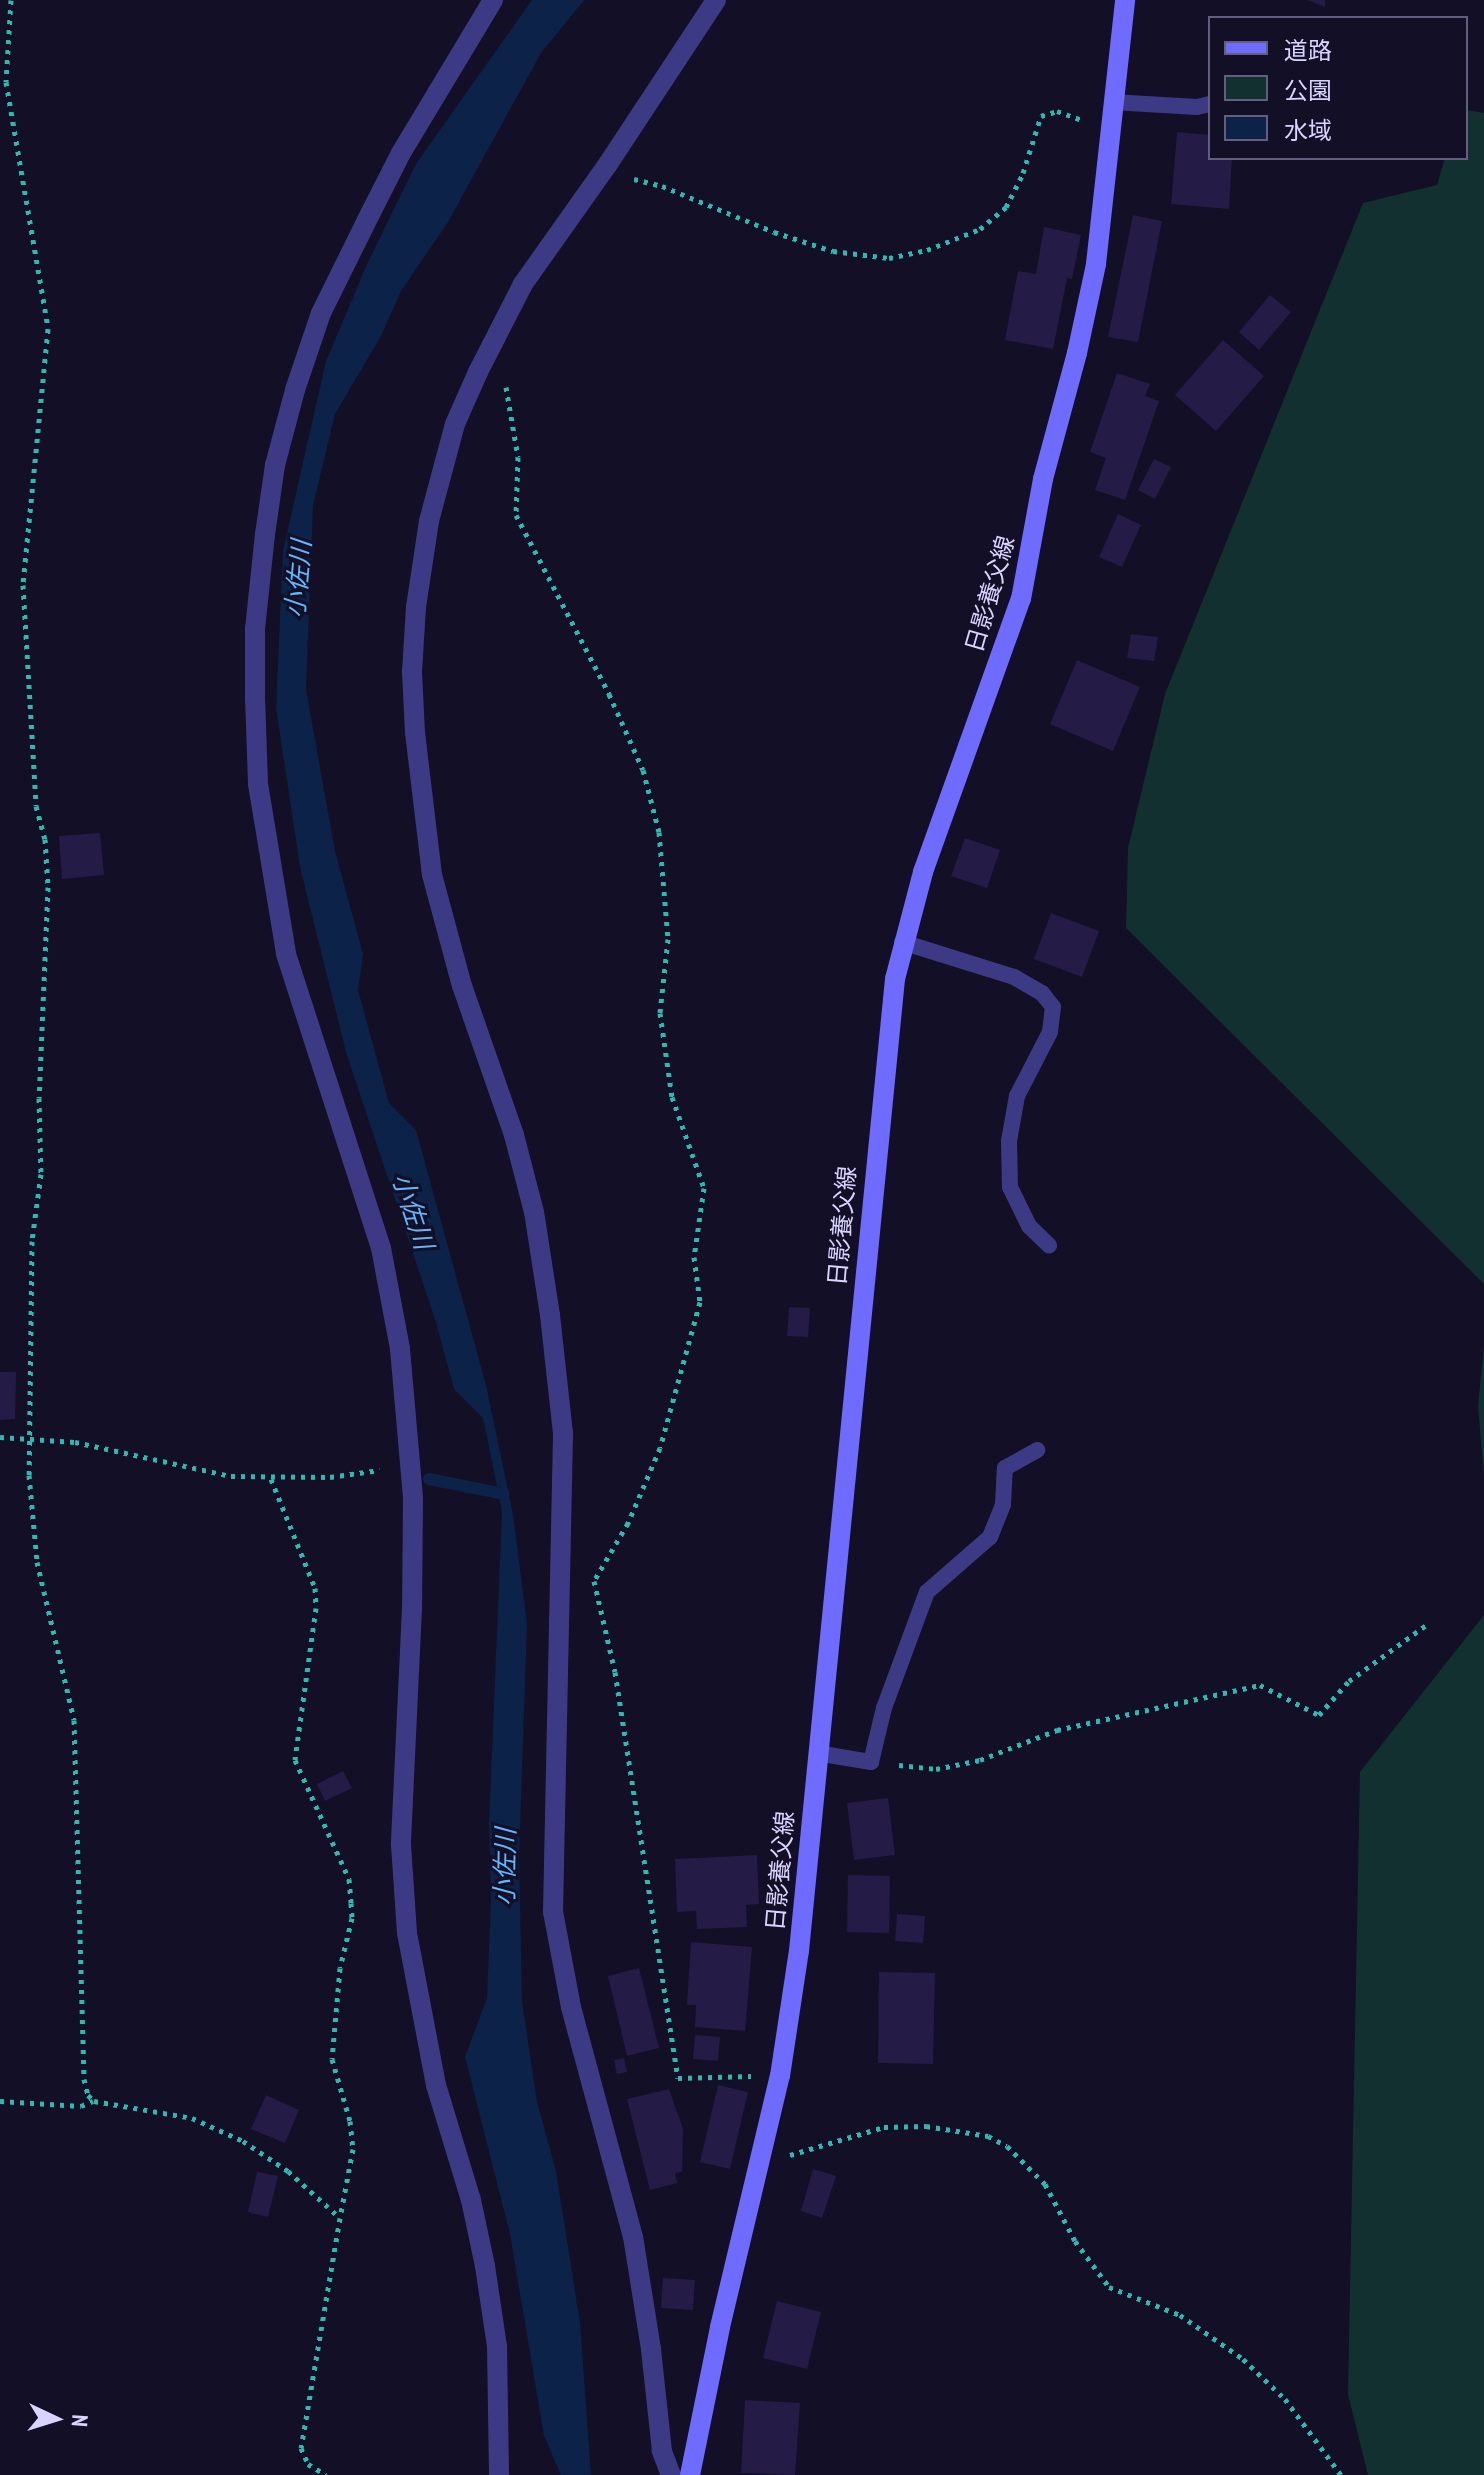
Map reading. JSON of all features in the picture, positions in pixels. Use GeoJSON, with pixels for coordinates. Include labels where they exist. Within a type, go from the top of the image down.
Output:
{"type":"FeatureCollection","features":[{"type":"Feature","properties":{"kind":"main road","name":"日影養父線"},"geometry":{"type":"LineString","coordinates":[[690,2475],[720,2327],[780,2076],[799,1951],[887,1033],[902,942],[923,872],[1021,599],[1043,479],[1077,353],[1096,264],[1125,0]]}},
{"type":"Feature","properties":{"kind":"street"},"geometry":{"type":"LineString","coordinates":[[493,0],[401,153],[321,313],[275,465],[255,629],[258,784],[277,900],[300,1004],[381,1248],[400,1349],[413,1499],[412,1608],[401,1845],[407,1933],[436,2085],[471,2200],[485,2266],[497,2346],[499,2475]]}},
{"type":"Feature","properties":{"kind":"street"},"geometry":{"type":"LineString","coordinates":[[671,2475],[662,2451],[651,2349],[633,2237],[559,1957],[553,1912],[563,1433],[550,1315],[534,1212],[514,1135],[462,986],[432,875],[415,733],[412,672],[416,607],[429,521],[455,424],[523,284],[608,164],[716,0]]}},
{"type":"Feature","properties":{"kind":"lane"},"geometry":{"type":"LineString","coordinates":[[1112,102],[1197,107],[1208,104]]}},
{"type":"Feature","properties":{"kind":"lane"},"geometry":{"type":"LineString","coordinates":[[902,942],[1014,977],[1042,993],[1053,1007],[1050,1032],[1017,1096],[1009,1141],[1010,1187],[1029,1226],[1049,1245]]}},
{"type":"Feature","properties":{"kind":"lane"},"geometry":{"type":"LineString","coordinates":[[817,1753],[871,1762],[884,1708],[927,1592],[990,1537],[1003,1504],[1005,1468],[1037,1450]]}},
{"type":"Feature","properties":{"kind":"path"},"geometry":{"type":"LineString","coordinates":[[11,0],[6,82],[48,329],[23,585],[36,806],[45,839],[48,887],[39,1098],[41,1174],[32,1241],[29,1475],[37,1562],[74,1720],[82,2049],[84,2079],[88,2095],[94,2101]]}},
{"type":"Feature","properties":{"kind":"path"},"geometry":{"type":"LineString","coordinates":[[608,164],[633,179],[662,186],[774,232],[833,251],[889,258],[927,250],[980,229],[1006,207],[1023,173],[1041,116],[1057,111],[1070,113],[1109,134]]}},
{"type":"Feature","properties":{"kind":"path"},"geometry":{"type":"LineString","coordinates":[[507,380],[505,393],[518,457],[516,515],[615,706],[643,770],[659,832],[668,939],[660,1013],[672,1097],[704,1188],[694,1257],[700,1302],[690,1345],[660,1448],[628,1523],[594,1581],[617,1688],[678,2078],[780,2076]]}},
{"type":"Feature","properties":{"kind":"path"},"geometry":{"type":"LineString","coordinates":[[0,1437],[75,1442],[231,1476],[271,1479],[330,1477],[409,1466]]}},
{"type":"Feature","properties":{"kind":"path"},"geometry":{"type":"LineString","coordinates":[[271,1479],[315,1588],[316,1608],[295,1760],[349,1879],[352,1918],[340,1968],[332,2059],[350,2121],[353,2149],[301,2448],[308,2464],[326,2475]]}},
{"type":"Feature","properties":{"kind":"path"},"geometry":{"type":"LineString","coordinates":[[871,1762],[936,1769],[980,1760],[1057,1730],[1260,1685],[1319,1715],[1349,1681],[1426,1625]]}},
{"type":"Feature","properties":{"kind":"path"},"geometry":{"type":"LineString","coordinates":[[0,2101],[81,2106],[94,2101],[192,2118],[243,2141],[288,2171],[340,2218]]}},
{"type":"Feature","properties":{"kind":"path"},"geometry":{"type":"LineString","coordinates":[[761,2158],[803,2153],[884,2127],[926,2126],[988,2136],[1007,2146],[1045,2184],[1075,2241],[1109,2287],[1180,2315],[1233,2350],[1285,2399],[1341,2475]]}},
{"type":"Feature","properties":{"kind":"green space"},"geometry":{"type":"Polygon","coordinates":[[[1468,110],[1484,113],[1484,1284],[1126,928],[1128,848],[1165,694],[1363,203],[1437,185],[1444,160],[1468,160],[1468,110]]]}},
{"type":"Feature","properties":{"kind":"green space"},"geometry":{"type":"Polygon","coordinates":[[[1484,1346],[1484,1476],[1478,1406],[1484,1346]]]}},
{"type":"Feature","properties":{"kind":"green space"},"geometry":{"type":"Polygon","coordinates":[[[1484,1615],[1484,2475],[1368,2475],[1348,2394],[1360,1772],[1484,1615]]]}},
{"type":"Feature","properties":{"kind":"water","name":"小佐川"},"geometry":{"type":"Polygon","coordinates":[[[532,0],[584,0],[541,53],[448,222],[401,291],[381,336],[335,414],[313,506],[306,690],[335,851],[363,954],[358,990],[389,1103],[416,1130],[486,1385],[513,1514],[527,1624],[519,1857],[522,2001],[537,2102],[556,2171],[580,2323],[591,2475],[561,2475],[544,2436],[510,2234],[465,2057],[487,1998],[491,1900],[489,1823],[502,1511],[483,1418],[454,1389],[435,1319],[346,1052],[300,867],[276,708],[283,551],[326,361],[368,262],[416,164],[532,0]]]}},
{"type":"Feature","properties":{"kind":"building"},"geometry":{"type":"Polygon","coordinates":[[[1307,0],[1325,0],[1325,7],[1307,0]]]}},
{"type":"Feature","properties":{"kind":"building"},"geometry":{"type":"Polygon","coordinates":[[[1177,132],[1208,135],[1208,160],[1232,160],[1229,209],[1171,204],[1177,132]]]}},
{"type":"Feature","properties":{"kind":"building"},"geometry":{"type":"Polygon","coordinates":[[[1133,215],[1162,221],[1138,342],[1108,337],[1133,215]]]}},
{"type":"Feature","properties":{"kind":"building"},"geometry":{"type":"Polygon","coordinates":[[[1044,227],[1081,235],[1072,279],[1067,278],[1053,349],[1005,340],[1018,271],[1036,274],[1044,227]]]}},
{"type":"Feature","properties":{"kind":"building"},"geometry":{"type":"Polygon","coordinates":[[[1270,295],[1291,312],[1259,350],[1239,332],[1270,295]]]}},
{"type":"Feature","properties":{"kind":"building"},"geometry":{"type":"Polygon","coordinates":[[[1223,340],[1264,376],[1216,431],[1175,395],[1223,340]]]}},
{"type":"Feature","properties":{"kind":"building"},"geometry":{"type":"Polygon","coordinates":[[[1117,373],[1150,384],[1145,396],[1159,401],[1125,500],[1095,490],[1106,458],[1090,452],[1117,373]]]}},
{"type":"Feature","properties":{"kind":"building"},"geometry":{"type":"Polygon","coordinates":[[[1154,459],[1171,467],[1155,499],[1138,490],[1154,459]]]}},
{"type":"Feature","properties":{"kind":"building"},"geometry":{"type":"Polygon","coordinates":[[[1118,514],[1141,525],[1122,567],[1099,557],[1118,514]]]}},
{"type":"Feature","properties":{"kind":"building"},"geometry":{"type":"Polygon","coordinates":[[[1131,634],[1158,637],[1154,661],[1127,658],[1131,634]]]}},
{"type":"Feature","properties":{"kind":"building"},"geometry":{"type":"Polygon","coordinates":[[[1077,660],[1140,687],[1113,751],[1050,724],[1077,660]]]}},
{"type":"Feature","properties":{"kind":"building"},"geometry":{"type":"Polygon","coordinates":[[[100,833],[104,875],[62,879],[59,836],[100,833]]]}},
{"type":"Feature","properties":{"kind":"building"},"geometry":{"type":"Polygon","coordinates":[[[965,838],[1000,850],[987,888],[951,876],[965,838]]]}},
{"type":"Feature","properties":{"kind":"building"},"geometry":{"type":"Polygon","coordinates":[[[1051,913],[1099,931],[1082,977],[1034,959],[1051,913]]]}},
{"type":"Feature","properties":{"kind":"building"},"geometry":{"type":"Polygon","coordinates":[[[789,1307],[810,1308],[808,1337],[787,1336],[789,1307]]]}},
{"type":"Feature","properties":{"kind":"building"},"geometry":{"type":"Polygon","coordinates":[[[0,1372],[16,1372],[15,1419],[0,1420],[0,1372]]]}},
{"type":"Feature","properties":{"kind":"building"},"geometry":{"type":"Polygon","coordinates":[[[343,1771],[352,1788],[325,1801],[317,1784],[343,1771]]]}},
{"type":"Feature","properties":{"kind":"building"},"geometry":{"type":"Polygon","coordinates":[[[888,1798],[895,1855],[854,1860],[847,1803],[888,1798]]]}},
{"type":"Feature","properties":{"kind":"building"},"geometry":{"type":"Polygon","coordinates":[[[757,1855],[759,1904],[746,1905],[747,1927],[697,1929],[696,1911],[677,1912],[675,1859],[757,1855]]]}},
{"type":"Feature","properties":{"kind":"building"},"geometry":{"type":"Polygon","coordinates":[[[848,1875],[890,1876],[889,1933],[847,1932],[848,1875]]]}},
{"type":"Feature","properties":{"kind":"building"},"geometry":{"type":"Polygon","coordinates":[[[897,1914],[925,1916],[923,1943],[895,1941],[897,1914]]]}},
{"type":"Feature","properties":{"kind":"building"},"geometry":{"type":"Polygon","coordinates":[[[691,1942],[752,1947],[745,2031],[695,2027],[696,2005],[687,2005],[691,1942]]]}},
{"type":"Feature","properties":{"kind":"building"},"geometry":{"type":"Polygon","coordinates":[[[639,1968],[659,2048],[627,2056],[608,1976],[639,1968]]]}},
{"type":"Feature","properties":{"kind":"building"},"geometry":{"type":"Polygon","coordinates":[[[879,1972],[935,1973],[933,2064],[878,2063],[879,1972]]]}},
{"type":"Feature","properties":{"kind":"building"},"geometry":{"type":"Polygon","coordinates":[[[695,2035],[720,2037],[718,2061],[693,2059],[695,2035]]]}},
{"type":"Feature","properties":{"kind":"building"},"geometry":{"type":"Polygon","coordinates":[[[624,2058],[627,2072],[617,2074],[614,2060],[624,2058]]]}},
{"type":"Feature","properties":{"kind":"building"},"geometry":{"type":"Polygon","coordinates":[[[718,2085],[748,2092],[730,2169],[700,2162],[718,2085]]]}},
{"type":"Feature","properties":{"kind":"building"},"geometry":{"type":"Polygon","coordinates":[[[669,2089],[683,2129],[682,2172],[675,2173],[677,2183],[650,2190],[627,2099],[669,2089]]]}},
{"type":"Feature","properties":{"kind":"building"},"geometry":{"type":"Polygon","coordinates":[[[266,2095],[299,2110],[285,2143],[251,2129],[266,2095]]]}},
{"type":"Feature","properties":{"kind":"building"},"geometry":{"type":"Polygon","coordinates":[[[813,2169],[836,2176],[822,2218],[801,2211],[813,2169]]]}},
{"type":"Feature","properties":{"kind":"building"},"geometry":{"type":"Polygon","coordinates":[[[257,2172],[278,2176],[268,2217],[248,2212],[257,2172]]]}},
{"type":"Feature","properties":{"kind":"building"},"geometry":{"type":"Polygon","coordinates":[[[663,2278],[695,2280],[693,2310],[661,2308],[663,2278]]]}},
{"type":"Feature","properties":{"kind":"building"},"geometry":{"type":"Polygon","coordinates":[[[777,2301],[821,2312],[807,2369],[763,2358],[777,2301]]]}},
{"type":"Feature","properties":{"kind":"building"},"geometry":{"type":"Polygon","coordinates":[[[745,2400],[800,2403],[795,2475],[741,2473],[745,2400]]]}},
{"type":"Feature","properties":{"kind":"waterway"},"geometry":{"type":"LineString","coordinates":[[429,1479],[504,1494]]}}]}
